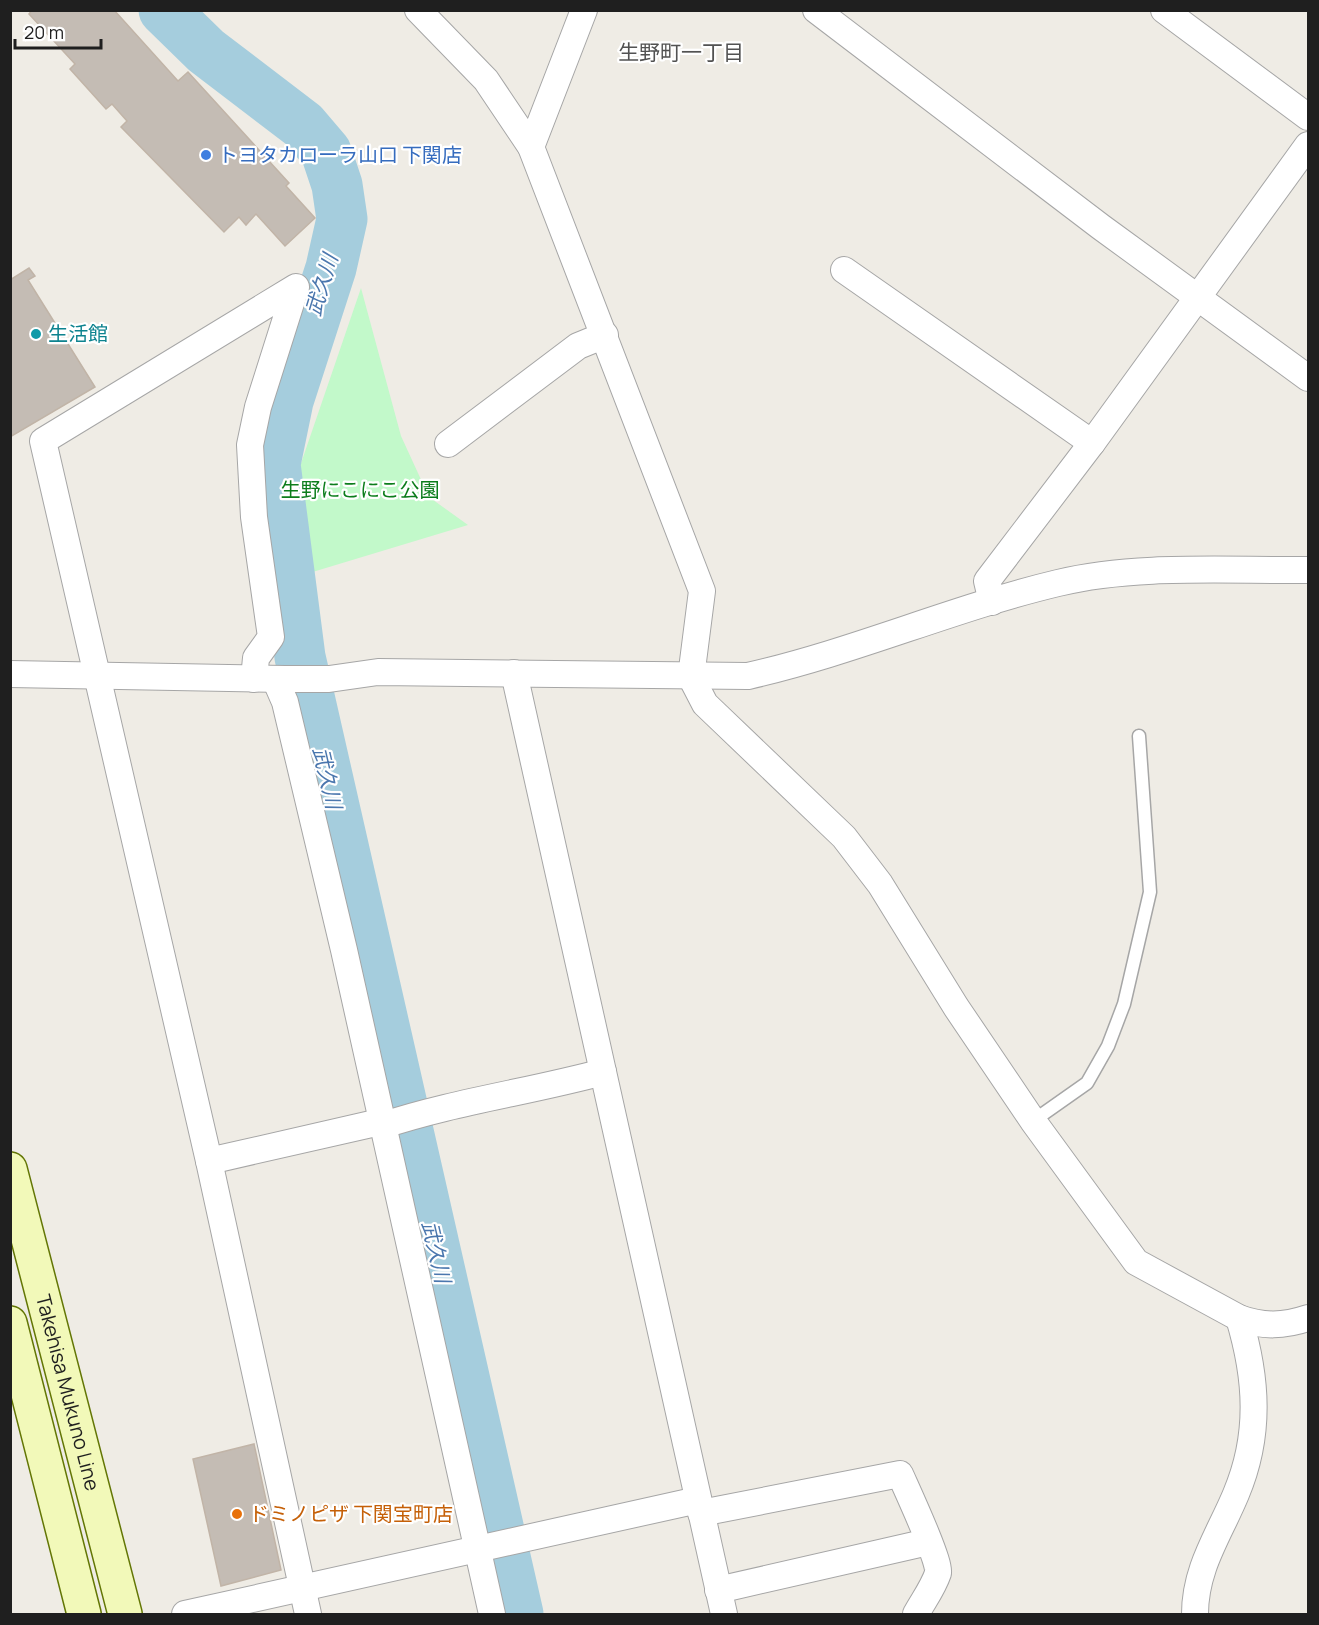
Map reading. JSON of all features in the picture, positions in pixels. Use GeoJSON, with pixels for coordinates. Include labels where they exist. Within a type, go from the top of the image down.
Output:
{"type":"FeatureCollection","features":[{"type":"Feature","properties":{"kind":"main road","name":"Takehisa Mukuno Line"},"geometry":{"type":"LineString","coordinates":[[10,1169],[125,1614]]}},
{"type":"Feature","properties":{"kind":"main road","name":"Takehisa Mukuno Line"},"geometry":{"type":"LineString","coordinates":[[10,1323],[84,1614]]}},
{"type":"Feature","properties":{"kind":"street"},"geometry":{"type":"LineString","coordinates":[[418,10],[486,80],[531,147],[702,591],[691,677],[705,704],[844,837],[880,884],[956,1007],[1033,1121],[1136,1262],[1239,1318],[1268,1326],[1308,1318]]}},
{"type":"Feature","properties":{"kind":"street"},"geometry":{"type":"LineString","coordinates":[[531,147],[584,10]]}},
{"type":"Feature","properties":{"kind":"street"},"geometry":{"type":"LineString","coordinates":[[1164,10],[1308,117]]}},
{"type":"Feature","properties":{"kind":"street"},"geometry":{"type":"LineString","coordinates":[[830,14],[1101,227],[1308,378]]}},
{"type":"Feature","properties":{"kind":"street"},"geometry":{"type":"LineString","coordinates":[[992,602],[987,580],[1092,443],[1308,145]]}},
{"type":"Feature","properties":{"kind":"street"},"geometry":{"type":"LineString","coordinates":[[844,270],[1092,443]]}},
{"type":"Feature","properties":{"kind":"street"},"geometry":{"type":"LineString","coordinates":[[308,1614],[209,1161],[43,441],[296,287],[258,407],[250,445],[254,518],[270,637],[256,658],[271,679],[290,725],[481,1549],[492,1614]]}},
{"type":"Feature","properties":{"kind":"street"},"geometry":{"type":"LineString","coordinates":[[448,444],[578,346],[605,335]]}},
{"type":"Feature","properties":{"kind":"street"},"geometry":{"type":"LineString","coordinates":[[10,674],[96,673],[271,679],[329,679],[378,672],[748,676],[803,664],[1060,582],[1132,573],[1308,570]]}},
{"type":"Feature","properties":{"kind":"street"},"geometry":{"type":"LineString","coordinates":[[514,673],[721,1602],[928,1542]]}},
{"type":"Feature","properties":{"kind":"street"},"geometry":{"type":"LineString","coordinates":[[209,1161],[383,1124],[603,1072]]}},
{"type":"Feature","properties":{"kind":"street"},"geometry":{"type":"LineString","coordinates":[[1195,1614],[1200,1571],[1235,1496],[1251,1447],[1255,1395],[1250,1355],[1239,1318]]}},
{"type":"Feature","properties":{"kind":"street"},"geometry":{"type":"LineString","coordinates":[[185,1614],[521,1540],[700,1507],[900,1474],[928,1542],[936,1555],[939,1571],[916,1614]]}},
{"type":"Feature","properties":{"kind":"lane"},"geometry":{"type":"LineString","coordinates":[[1033,1121],[1088,1083],[1108,1046],[1124,1004],[1150,892],[1138,736]]}},
{"type":"Feature","properties":{"kind":"green space","name":"生野にこにこ公園"},"geometry":{"type":"Polygon","coordinates":[[[361,288],[401,436],[429,497],[468,525],[306,574],[298,472],[361,288]]]}},
{"type":"Feature","properties":{"kind":"building","name":"トヨタカローラ山口 下関店"},"geometry":{"type":"Polygon","coordinates":[[[32,10],[114,10],[178,81],[188,72],[289,183],[286,186],[315,218],[285,246],[256,214],[246,225],[239,217],[224,232],[121,127],[127,121],[112,104],[106,109],[70,69],[75,64],[29,14],[32,10]]]}},
{"type":"Feature","properties":{"kind":"building","name":"生活館"},"geometry":{"type":"Polygon","coordinates":[[[29,268],[35,276],[28,280],[95,387],[10,437],[10,280],[29,268]]]}},
{"type":"Feature","properties":{"kind":"building","name":"ドミノピザ 下関宝町店"},"geometry":{"type":"Polygon","coordinates":[[[254,1444],[281,1570],[221,1586],[193,1459],[254,1444]]]}},
{"type":"Feature","properties":{"kind":"waterway","name":"武久川"},"geometry":{"type":"LineString","coordinates":[[164,10],[206,51],[303,125],[326,152],[337,185],[342,219],[331,268],[288,401],[275,464],[300,657],[518,1614]]}},
{"type":"Feature","properties":{"kind":"place","name":"トヨタカローラ山口 下関店"},"geometry":{"type":"Point","coordinates":[206,155]}},
{"type":"Feature","properties":{"kind":"place","name":"生活館"},"geometry":{"type":"Point","coordinates":[36,334]}},
{"type":"Feature","properties":{"kind":"place","name":"ドミノピザ 下関宝町店"},"geometry":{"type":"Point","coordinates":[237,1514]}},
{"type":"Feature","properties":{"kind":"district","name":"生野町一丁目"},"geometry":{"type":"Point","coordinates":[681,53]}}]}
